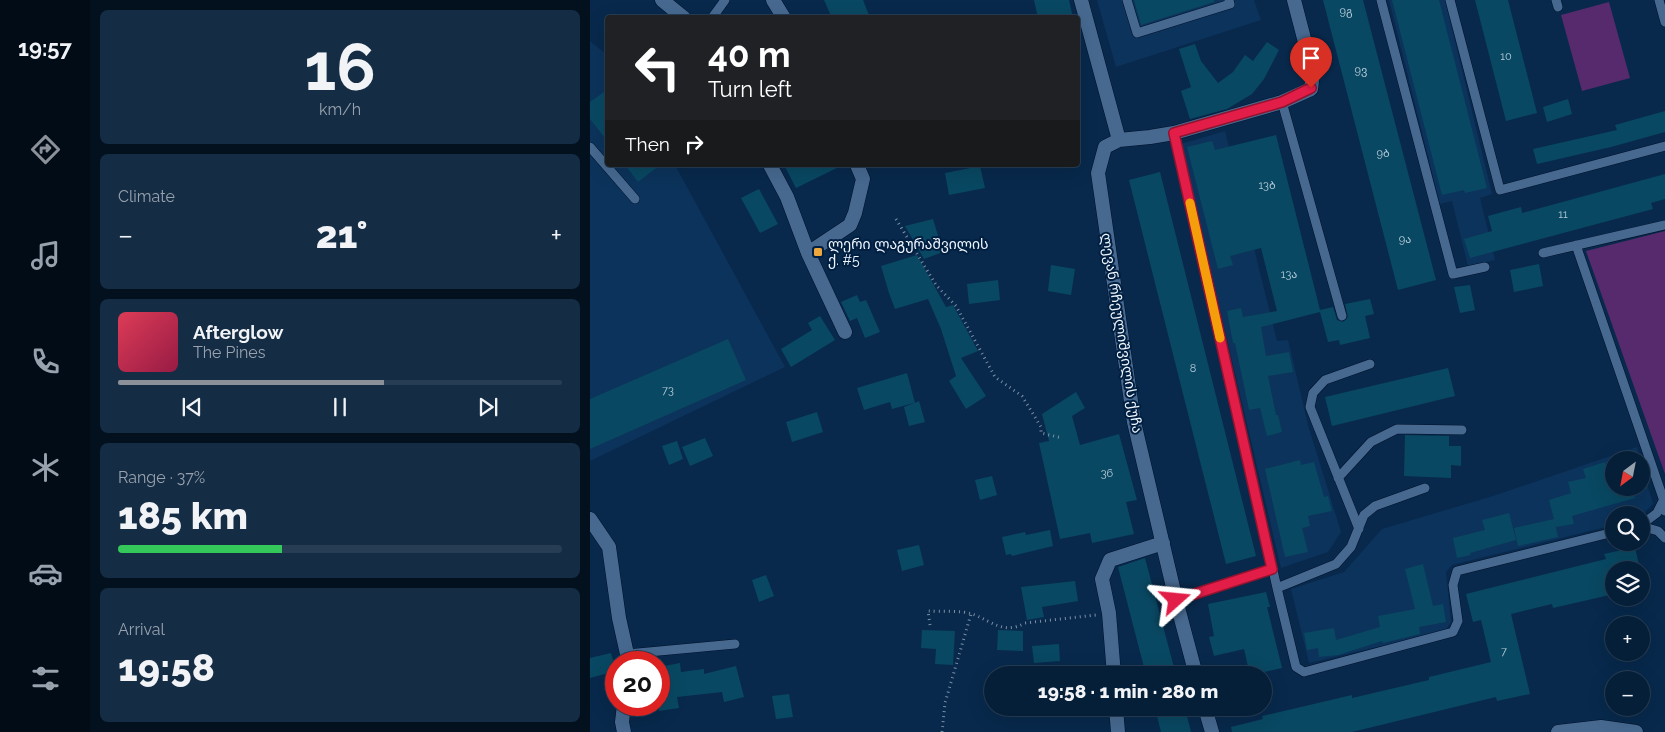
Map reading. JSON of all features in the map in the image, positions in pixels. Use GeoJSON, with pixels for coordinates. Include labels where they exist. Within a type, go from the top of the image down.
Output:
{"type":"FeatureCollection","features":[{"type":"Feature","properties":{"kind":"street"},"geometry":{"type":"LineString","coordinates":[[662,0],[680,15]]}},
{"type":"Feature","properties":{"kind":"street"},"geometry":{"type":"LineString","coordinates":[[773,0],[782,15]]}},
{"type":"Feature","properties":{"kind":"street"},"geometry":{"type":"LineString","coordinates":[[1080,0],[1119,140],[1174,133],[1282,102],[1311,88],[1313,73],[1294,0]]}},
{"type":"Feature","properties":{"kind":"street","name":"ლევან რჩეულიშვილის ქუჩა"},"geometry":{"type":"LineString","coordinates":[[1119,140],[1105,147],[1098,173],[1134,422],[1162,543],[1194,666]]}},
{"type":"Feature","properties":{"kind":"street"},"geometry":{"type":"LineString","coordinates":[[771,167],[787,198],[808,253],[845,332]]}},
{"type":"Feature","properties":{"kind":"street"},"geometry":{"type":"LineString","coordinates":[[808,253],[850,225],[855,213],[863,179],[858,167]]}},
{"type":"Feature","properties":{"kind":"street"},"geometry":{"type":"LineString","coordinates":[[590,519],[609,547],[626,651]]}},
{"type":"Feature","properties":{"kind":"street"},"geometry":{"type":"LineString","coordinates":[[1113,666],[1109,613],[1102,579],[1110,560],[1162,543]]}},
{"type":"Feature","properties":{"kind":"street"},"geometry":{"type":"LineString","coordinates":[[623,716],[624,732]]}},
{"type":"Feature","properties":{"kind":"street"},"geometry":{"type":"LineString","coordinates":[[1117,716],[1118,732]]}},
{"type":"Feature","properties":{"kind":"street"},"geometry":{"type":"LineString","coordinates":[[1207,716],[1212,732]]}},
{"type":"Feature","properties":{"kind":"street"},"geometry":{"type":"LineString","coordinates":[[1558,732],[1604,729],[1636,732]]}},
{"type":"Feature","properties":{"kind":"lane"},"geometry":{"type":"LineString","coordinates":[[714,15],[725,0]]}},
{"type":"Feature","properties":{"kind":"lane"},"geometry":{"type":"LineString","coordinates":[[1127,0],[1137,33],[1230,4],[1228,0]]}},
{"type":"Feature","properties":{"kind":"lane"},"geometry":{"type":"LineString","coordinates":[[1381,0],[1452,274],[1485,267]]}},
{"type":"Feature","properties":{"kind":"lane"},"geometry":{"type":"LineString","coordinates":[[1450,0],[1500,190],[1665,146]]}},
{"type":"Feature","properties":{"kind":"lane"},"geometry":{"type":"LineString","coordinates":[[1659,0],[1665,22]]}},
{"type":"Feature","properties":{"kind":"lane"},"geometry":{"type":"LineString","coordinates":[[1282,102],[1342,316]]}},
{"type":"Feature","properties":{"kind":"lane"},"geometry":{"type":"LineString","coordinates":[[1174,133],[1272,569],[1296,667],[1304,672],[1453,632],[1458,621],[1453,585],[1457,571],[1605,534]]}},
{"type":"Feature","properties":{"kind":"lane"},"geometry":{"type":"LineString","coordinates":[[590,147],[605,164]]}},
{"type":"Feature","properties":{"kind":"lane"},"geometry":{"type":"LineString","coordinates":[[607,167],[635,199]]}},
{"type":"Feature","properties":{"kind":"lane"},"geometry":{"type":"LineString","coordinates":[[1543,253],[1665,225]]}},
{"type":"Feature","properties":{"kind":"lane"},"geometry":{"type":"LineString","coordinates":[[1576,245],[1663,496],[1665,512]]}},
{"type":"Feature","properties":{"kind":"lane"},"geometry":{"type":"LineString","coordinates":[[1359,529],[1310,406],[1313,393],[1325,380],[1370,364]]}},
{"type":"Feature","properties":{"kind":"lane"},"geometry":{"type":"LineString","coordinates":[[1338,478],[1371,442],[1398,429],[1462,430]]}},
{"type":"Feature","properties":{"kind":"lane"},"geometry":{"type":"LineString","coordinates":[[1277,588],[1336,564],[1351,547],[1364,516],[1375,506],[1425,488]]}},
{"type":"Feature","properties":{"kind":"lane"},"geometry":{"type":"LineString","coordinates":[[1650,519],[1657,513],[1663,496]]}},
{"type":"Feature","properties":{"kind":"lane"},"geometry":{"type":"LineString","coordinates":[[1650,529],[1658,531],[1665,538]]}},
{"type":"Feature","properties":{"kind":"lane"},"geometry":{"type":"LineString","coordinates":[[1176,600],[1272,569]]}},
{"type":"Feature","properties":{"kind":"lane"},"geometry":{"type":"LineString","coordinates":[[670,652],[735,644]]}},
{"type":"Feature","properties":{"kind":"path"},"geometry":{"type":"LineString","coordinates":[[896,219],[936,285],[956,306],[995,377],[1022,396],[1041,427],[1041,433],[1062,438]]}},
{"type":"Feature","properties":{"kind":"path"},"geometry":{"type":"LineString","coordinates":[[930,625],[928,612],[971,614],[998,626],[1019,626],[1025,623],[1109,613]]}},
{"type":"Feature","properties":{"kind":"path"},"geometry":{"type":"LineString","coordinates":[[942,732],[945,703],[971,614]]}},
{"type":"Feature","properties":{"kind":"shaded area"},"geometry":{"type":"Polygon","coordinates":[[[1097,0],[1254,0],[1261,20],[1116,67],[1097,0]]]}},
{"type":"Feature","properties":{"kind":"shaded area"},"geometry":{"type":"Polygon","coordinates":[[[1389,0],[1445,0],[1492,194],[1480,198],[1495,260],[1468,266],[1452,201],[1440,204],[1389,0]]]}},
{"type":"Feature","properties":{"kind":"shaded area"},"geometry":{"type":"Polygon","coordinates":[[[1609,2],[1630,78],[1582,91],[1561,15],[1609,2]]]}},
{"type":"Feature","properties":{"kind":"shaded area"},"geometry":{"type":"Polygon","coordinates":[[[590,41],[605,53],[605,167],[676,167],[785,367],[590,461],[590,41]]]}},
{"type":"Feature","properties":{"kind":"shaded area"},"geometry":{"type":"Polygon","coordinates":[[[1225,131],[1277,341],[1288,340],[1308,425],[1341,532],[1328,552],[1281,568],[1181,144],[1225,131]]]}},
{"type":"Feature","properties":{"kind":"shaded area"},"geometry":{"type":"Polygon","coordinates":[[[1665,231],[1665,474],[1586,251],[1665,231]]]}},
{"type":"Feature","properties":{"kind":"shaded area"},"geometry":{"type":"Polygon","coordinates":[[[1637,447],[1638,451],[1625,451],[1637,447]]]}},
{"type":"Feature","properties":{"kind":"shaded area"},"geometry":{"type":"Polygon","coordinates":[[[1605,458],[1605,496],[1650,496],[1650,494],[1653,504],[1650,507],[1605,506],[1605,527],[1452,565],[1446,572],[1451,622],[1445,631],[1309,663],[1291,589],[1344,572],[1382,529],[1493,496],[1605,458]]]}},
{"type":"Feature","properties":{"kind":"building"},"geometry":{"type":"Polygon","coordinates":[[[824,0],[863,0],[869,15],[831,15],[824,0]]]}},
{"type":"Feature","properties":{"kind":"building"},"geometry":{"type":"Polygon","coordinates":[[[1034,0],[1069,0],[1072,15],[1037,15],[1034,0]]]}},
{"type":"Feature","properties":{"kind":"building"},"geometry":{"type":"Polygon","coordinates":[[[1134,0],[1214,0],[1214,2],[1141,25],[1134,0]]]}},
{"type":"Feature","properties":{"kind":"building"},"geometry":{"type":"Polygon","coordinates":[[[1323,0],[1363,0],[1436,280],[1398,290],[1323,0]]]}},
{"type":"Feature","properties":{"kind":"building"},"geometry":{"type":"Polygon","coordinates":[[[1392,0],[1439,0],[1487,188],[1465,193],[1464,190],[1442,195],[1392,0]]]}},
{"type":"Feature","properties":{"kind":"building"},"geometry":{"type":"Polygon","coordinates":[[[1475,0],[1508,0],[1537,113],[1506,121],[1475,0]]]}},
{"type":"Feature","properties":{"kind":"building"},"geometry":{"type":"Polygon","coordinates":[[[1267,42],[1279,50],[1264,79],[1252,94],[1227,109],[1190,119],[1181,91],[1191,87],[1179,49],[1195,44],[1201,61],[1218,83],[1233,72],[1245,55],[1253,61],[1267,42]]]}},
{"type":"Feature","properties":{"kind":"building"},"geometry":{"type":"Polygon","coordinates":[[[605,91],[605,138],[590,119],[590,102],[605,91]]]}},
{"type":"Feature","properties":{"kind":"building"},"geometry":{"type":"Polygon","coordinates":[[[1568,99],[1572,114],[1547,122],[1543,107],[1568,99]]]}},
{"type":"Feature","properties":{"kind":"building"},"geometry":{"type":"Polygon","coordinates":[[[1665,111],[1665,132],[1537,164],[1533,149],[1617,130],[1615,125],[1665,111]]]}},
{"type":"Feature","properties":{"kind":"building"},"geometry":{"type":"Polygon","coordinates":[[[1276,135],[1320,310],[1333,307],[1337,320],[1343,322],[1348,317],[1345,304],[1370,299],[1374,314],[1365,316],[1370,338],[1340,345],[1339,340],[1328,342],[1320,312],[1261,327],[1266,356],[1289,352],[1293,372],[1268,376],[1276,415],[1278,415],[1282,432],[1267,436],[1260,408],[1249,410],[1227,311],[1241,308],[1243,317],[1277,311],[1261,248],[1230,256],[1233,265],[1218,269],[1187,147],[1212,141],[1215,150],[1276,135]]]}},
{"type":"Feature","properties":{"kind":"building"},"geometry":{"type":"Polygon","coordinates":[[[627,167],[657,167],[638,182],[627,167]]]}},
{"type":"Feature","properties":{"kind":"building"},"geometry":{"type":"Polygon","coordinates":[[[785,167],[839,167],[796,188],[785,167]]]}},
{"type":"Feature","properties":{"kind":"building"},"geometry":{"type":"Polygon","coordinates":[[[980,167],[985,188],[949,195],[945,173],[980,167]]]}},
{"type":"Feature","properties":{"kind":"building"},"geometry":{"type":"Polygon","coordinates":[[[1160,172],[1256,556],[1226,564],[1129,180],[1160,172]]]}},
{"type":"Feature","properties":{"kind":"building"},"geometry":{"type":"Polygon","coordinates":[[[1665,174],[1665,199],[1651,203],[1653,209],[1470,258],[1464,239],[1492,231],[1488,216],[1521,207],[1522,213],[1665,174]]]}},
{"type":"Feature","properties":{"kind":"building"},"geometry":{"type":"Polygon","coordinates":[[[759,189],[778,224],[760,233],[741,198],[759,189]]]}},
{"type":"Feature","properties":{"kind":"building"},"geometry":{"type":"Polygon","coordinates":[[[933,219],[943,252],[924,259],[905,226],[933,219]]]}},
{"type":"Feature","properties":{"kind":"building"},"geometry":{"type":"Polygon","coordinates":[[[917,255],[946,307],[953,305],[978,351],[961,358],[986,396],[966,409],[949,381],[956,376],[941,329],[928,299],[895,309],[889,293],[881,266],[917,255]]]}},
{"type":"Feature","properties":{"kind":"building"},"geometry":{"type":"Polygon","coordinates":[[[1539,264],[1543,286],[1514,292],[1510,270],[1539,264]]]}},
{"type":"Feature","properties":{"kind":"building"},"geometry":{"type":"Polygon","coordinates":[[[1051,265],[1075,269],[1071,295],[1048,291],[1051,265]]]}},
{"type":"Feature","properties":{"kind":"building"},"geometry":{"type":"Polygon","coordinates":[[[998,280],[1000,300],[969,304],[967,284],[998,280]]]}},
{"type":"Feature","properties":{"kind":"building"},"geometry":{"type":"Polygon","coordinates":[[[1470,285],[1475,310],[1460,313],[1454,287],[1470,285]]]}},
{"type":"Feature","properties":{"kind":"building"},"geometry":{"type":"Polygon","coordinates":[[[857,295],[860,302],[866,300],[880,332],[865,338],[857,318],[850,321],[841,302],[857,295]]]}},
{"type":"Feature","properties":{"kind":"building"},"geometry":{"type":"Polygon","coordinates":[[[820,316],[835,340],[791,367],[781,349],[812,330],[808,323],[820,316]]]}},
{"type":"Feature","properties":{"kind":"building"},"geometry":{"type":"Polygon","coordinates":[[[728,339],[746,380],[590,449],[590,399],[728,339]]]}},
{"type":"Feature","properties":{"kind":"building"},"geometry":{"type":"Polygon","coordinates":[[[1448,368],[1455,396],[1332,426],[1325,397],[1448,368]]]}},
{"type":"Feature","properties":{"kind":"building"},"geometry":{"type":"Polygon","coordinates":[[[907,373],[915,403],[919,401],[925,422],[909,426],[904,407],[914,403],[892,409],[890,402],[864,410],[857,388],[907,373]]]}},
{"type":"Feature","properties":{"kind":"building"},"geometry":{"type":"Polygon","coordinates":[[[1076,392],[1085,408],[1072,416],[1080,445],[1119,434],[1137,500],[1126,502],[1134,534],[1092,543],[1090,533],[1060,539],[1039,443],[1049,441],[1042,414],[1076,392]]]}},
{"type":"Feature","properties":{"kind":"building"},"geometry":{"type":"Polygon","coordinates":[[[817,412],[823,432],[792,442],[786,422],[817,412]]]}},
{"type":"Feature","properties":{"kind":"building"},"geometry":{"type":"Polygon","coordinates":[[[1405,435],[1449,436],[1449,446],[1461,446],[1461,466],[1451,465],[1451,478],[1404,476],[1405,435]]]}},
{"type":"Feature","properties":{"kind":"building"},"geometry":{"type":"Polygon","coordinates":[[[705,438],[713,456],[690,466],[682,447],[705,438]]]}},
{"type":"Feature","properties":{"kind":"building"},"geometry":{"type":"Polygon","coordinates":[[[677,441],[683,459],[669,465],[662,446],[677,441]]]}},
{"type":"Feature","properties":{"kind":"building"},"geometry":{"type":"Polygon","coordinates":[[[1300,460],[1301,465],[1314,462],[1324,497],[1328,496],[1332,511],[1308,516],[1310,526],[1302,528],[1308,552],[1285,557],[1265,469],[1300,460]]]}},
{"type":"Feature","properties":{"kind":"building"},"geometry":{"type":"Polygon","coordinates":[[[1605,462],[1605,496],[1634,496],[1635,498],[1572,516],[1574,524],[1556,527],[1549,500],[1571,493],[1568,482],[1586,478],[1583,469],[1605,462]]]}},
{"type":"Feature","properties":{"kind":"building"},"geometry":{"type":"Polygon","coordinates":[[[992,476],[997,495],[980,500],[975,480],[992,476]]]}},
{"type":"Feature","properties":{"kind":"building"},"geometry":{"type":"Polygon","coordinates":[[[1509,513],[1516,540],[1457,558],[1453,538],[1485,530],[1482,520],[1509,513]]]}},
{"type":"Feature","properties":{"kind":"building"},"geometry":{"type":"Polygon","coordinates":[[[1554,519],[1558,537],[1518,546],[1514,528],[1554,519]]]}},
{"type":"Feature","properties":{"kind":"building"},"geometry":{"type":"Polygon","coordinates":[[[1050,530],[1053,546],[1012,556],[1011,554],[1006,555],[1002,537],[1025,532],[1026,535],[1050,530]]]}},
{"type":"Feature","properties":{"kind":"building"},"geometry":{"type":"Polygon","coordinates":[[[919,545],[924,565],[902,571],[897,550],[919,545]]]}},
{"type":"Feature","properties":{"kind":"building"},"geometry":{"type":"Polygon","coordinates":[[[1617,551],[1636,551],[1638,561],[1605,561],[1605,596],[1553,608],[1552,604],[1511,614],[1530,694],[1497,701],[1496,697],[1352,732],[1232,732],[1231,727],[1263,719],[1262,716],[1272,716],[1272,714],[1352,695],[1352,698],[1429,680],[1429,677],[1491,662],[1481,620],[1473,622],[1466,594],[1606,559],[1604,554],[1617,551]]]}},
{"type":"Feature","properties":{"kind":"building"},"geometry":{"type":"Polygon","coordinates":[[[1145,558],[1174,666],[1144,666],[1118,567],[1145,558]]]}},
{"type":"Feature","properties":{"kind":"building"},"geometry":{"type":"Polygon","coordinates":[[[1423,564],[1433,606],[1443,604],[1446,622],[1419,627],[1420,634],[1383,643],[1382,641],[1338,655],[1319,657],[1318,648],[1307,650],[1304,633],[1334,628],[1336,640],[1380,627],[1378,616],[1415,609],[1405,569],[1423,564]]]}},
{"type":"Feature","properties":{"kind":"building"},"geometry":{"type":"Polygon","coordinates":[[[766,575],[774,596],[759,602],[752,580],[766,575]]]}},
{"type":"Feature","properties":{"kind":"building"},"geometry":{"type":"Polygon","coordinates":[[[1075,581],[1078,601],[1042,607],[1044,617],[1027,620],[1021,587],[1075,581]]]}},
{"type":"Feature","properties":{"kind":"building"},"geometry":{"type":"Polygon","coordinates":[[[1266,592],[1270,607],[1267,607],[1282,668],[1272,670],[1272,666],[1248,666],[1244,649],[1214,656],[1209,637],[1214,636],[1208,604],[1266,592]]]}},
{"type":"Feature","properties":{"kind":"building"},"geometry":{"type":"Polygon","coordinates":[[[922,630],[955,631],[953,665],[935,664],[936,649],[921,648],[922,630]]]}},
{"type":"Feature","properties":{"kind":"building"},"geometry":{"type":"Polygon","coordinates":[[[998,630],[1023,631],[1023,651],[997,650],[998,630]]]}},
{"type":"Feature","properties":{"kind":"building"},"geometry":{"type":"Polygon","coordinates":[[[1059,644],[1060,661],[1034,663],[1032,646],[1059,644]]]}},
{"type":"Feature","properties":{"kind":"building"},"geometry":{"type":"Polygon","coordinates":[[[605,654],[605,674],[590,678],[590,658],[605,654]]]}},
{"type":"Feature","properties":{"kind":"building"},"geometry":{"type":"Polygon","coordinates":[[[680,663],[681,672],[704,669],[704,674],[736,666],[744,697],[724,702],[722,692],[677,697],[679,708],[670,709],[670,665],[680,663]]]}},
{"type":"Feature","properties":{"kind":"building"},"geometry":{"type":"Polygon","coordinates":[[[789,694],[793,717],[776,719],[772,696],[789,694]]]}},
{"type":"Feature","properties":{"kind":"building"},"geometry":{"type":"Polygon","coordinates":[[[1157,716],[1187,716],[1191,732],[1161,732],[1157,716]]]}},
{"type":"Feature","properties":{"kind":"slow traffic"},"geometry":{"type":"LineString","coordinates":[[1190,203],[1220,338]]}},
{"type":"Feature","properties":{"kind":"place","name":"ლერი ლაგურაშვილის ქ. #5"},"geometry":{"type":"Point","coordinates":[818,252]}},
{"type":"Feature","properties":{"kind":"route"},"geometry":{"type":"LineString","coordinates":[[1176,600],[1272,569],[1174,133],[1282,102],[1311,88]]}}]}
